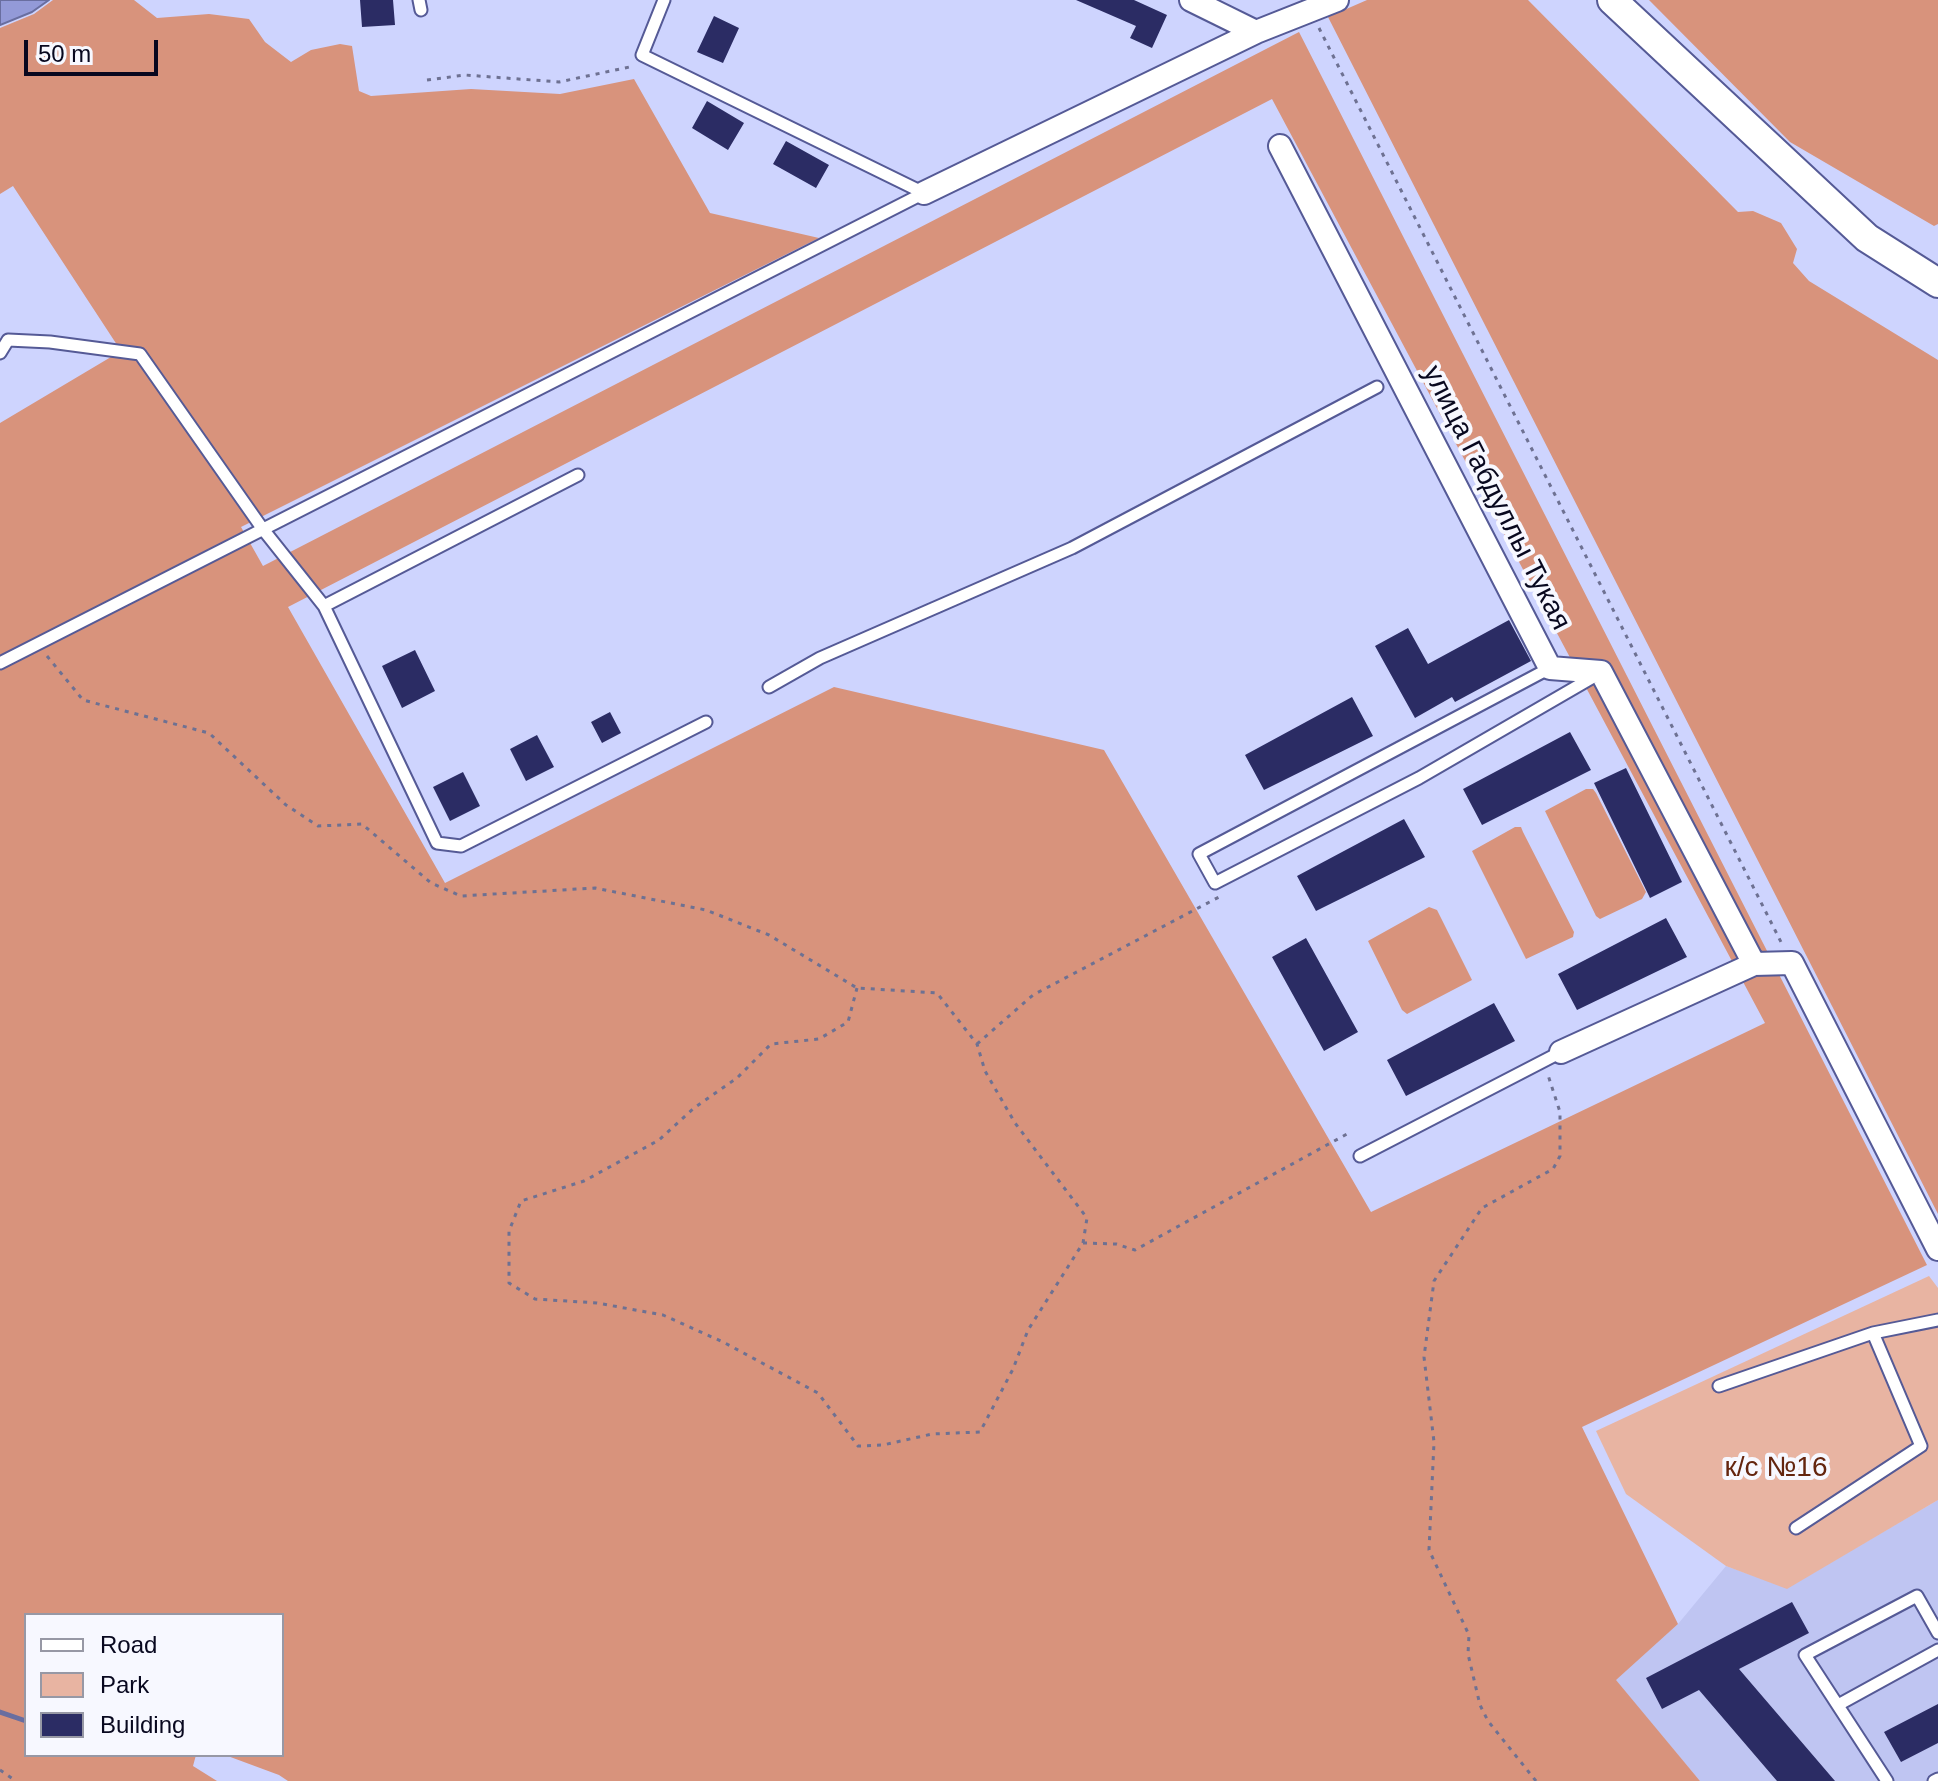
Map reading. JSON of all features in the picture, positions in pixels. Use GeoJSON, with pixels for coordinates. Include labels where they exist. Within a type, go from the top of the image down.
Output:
{"type":"FeatureCollection","features":[{"type":"Feature","properties":{"kind":"street"},"geometry":{"type":"LineString","coordinates":[[1191,0],[1256,32]]}},
{"type":"Feature","properties":{"kind":"street"},"geometry":{"type":"LineString","coordinates":[[924,193],[1256,32],[1337,0]]}},
{"type":"Feature","properties":{"kind":"street"},"geometry":{"type":"LineString","coordinates":[[1612,0],[1867,238],[1938,283]]}},
{"type":"Feature","properties":{"kind":"street","name":"улица Габдуллы Тукая"},"geometry":{"type":"LineString","coordinates":[[1280,146],[1550,668],[1601,672]]}},
{"type":"Feature","properties":{"kind":"street"},"geometry":{"type":"LineString","coordinates":[[1601,672],[1754,964]]}},
{"type":"Feature","properties":{"kind":"street"},"geometry":{"type":"LineString","coordinates":[[1552,1057],[1754,964],[1792,963],[1938,1249]]}},
{"type":"Feature","properties":{"kind":"lane"},"geometry":{"type":"LineString","coordinates":[[664,0],[642,55],[924,193]]}},
{"type":"Feature","properties":{"kind":"lane"},"geometry":{"type":"LineString","coordinates":[[0,663],[924,193]]}},
{"type":"Feature","properties":{"kind":"lane"},"geometry":{"type":"LineString","coordinates":[[0,353],[8,340],[50,342],[140,354],[262,528],[324,606],[437,843],[461,846],[706,722]]}},
{"type":"Feature","properties":{"kind":"lane"},"geometry":{"type":"LineString","coordinates":[[769,687],[820,658],[1072,548],[1377,387]]}},
{"type":"Feature","properties":{"kind":"lane"},"geometry":{"type":"LineString","coordinates":[[324,606],[578,475]]}},
{"type":"Feature","properties":{"kind":"lane"},"geometry":{"type":"LineString","coordinates":[[1550,668],[1199,854],[1215,883],[1419,778],[1601,672]]}},
{"type":"Feature","properties":{"kind":"lane"},"geometry":{"type":"LineString","coordinates":[[1360,1156],[1552,1057]]}},
{"type":"Feature","properties":{"kind":"lane"},"geometry":{"type":"LineString","coordinates":[[1719,1386],[1873,1333],[1938,1320]]}},
{"type":"Feature","properties":{"kind":"lane"},"geometry":{"type":"LineString","coordinates":[[1796,1528],[1921,1446],[1873,1333]]}},
{"type":"Feature","properties":{"kind":"lane"},"geometry":{"type":"LineString","coordinates":[[1887,1781],[1805,1655],[1917,1596],[1938,1633]]}},
{"type":"Feature","properties":{"kind":"lane"},"geometry":{"type":"LineString","coordinates":[[1838,1705],[1938,1650]]}},
{"type":"Feature","properties":{"kind":"path"},"geometry":{"type":"LineString","coordinates":[[1311,11],[1792,963]]}},
{"type":"Feature","properties":{"kind":"path"},"geometry":{"type":"LineString","coordinates":[[427,80],[465,75],[559,82],[638,65],[642,55]]}},
{"type":"Feature","properties":{"kind":"path"},"geometry":{"type":"LineString","coordinates":[[977,1044],[1033,995],[1222,895]]}},
{"type":"Feature","properties":{"kind":"path"},"geometry":{"type":"LineString","coordinates":[[857,988],[937,993],[977,1044],[985,1071],[1015,1123],[1087,1218],[1083,1243],[1028,1330],[1013,1369],[980,1432],[932,1434],[883,1445],[858,1446],[818,1393],[723,1342],[663,1315],[597,1303],[535,1299],[509,1283],[509,1231],[521,1201],[584,1181],[659,1140],[694,1108],[737,1078],[771,1044],[819,1039],[848,1022],[857,988]]}},
{"type":"Feature","properties":{"kind":"path"},"geometry":{"type":"LineString","coordinates":[[1536,1781],[1488,1721],[1480,1705],[1468,1654],[1469,1635],[1429,1550],[1434,1442],[1424,1357],[1434,1281],[1482,1208],[1553,1169],[1560,1156],[1560,1112],[1552,1057]]}},
{"type":"Feature","properties":{"kind":"path"},"geometry":{"type":"LineString","coordinates":[[1083,1243],[1116,1244],[1135,1250],[1347,1134]]}},
{"type":"Feature","properties":{"kind":"path"},"geometry":{"type":"LineString","coordinates":[[0,1770],[16,1781]]}},
{"type":"Feature","properties":{"kind":"shaded area"},"geometry":{"type":"Polygon","coordinates":[[[0,0],[49,0],[32,12],[0,25],[0,0]]]}},
{"type":"Feature","properties":{"kind":"shaded area"},"geometry":{"type":"Polygon","coordinates":[[[53,0],[134,0],[157,18],[209,14],[249,19],[265,42],[291,62],[311,50],[340,44],[352,46],[359,91],[371,96],[471,89],[560,94],[634,79],[710,213],[819,238],[241,527],[263,566],[1299,32],[1927,1265],[1582,1427],[1678,1624],[1616,1680],[1700,1781],[288,1781],[230,1757],[284,1757],[284,1613],[24,1613],[24,1757],[195,1757],[193,1766],[217,1781],[0,1781],[0,423],[121,351],[13,186],[0,194],[0,28],[34,14],[53,0]],[[1272,99],[288,607],[445,883],[834,687],[1104,750],[1371,1212],[1765,1023],[1272,99]]]}},
{"type":"Feature","properties":{"kind":"shaded area"},"geometry":{"type":"Polygon","coordinates":[[[1367,0],[1528,0],[1738,212],[1753,211],[1781,223],[1797,249],[1793,263],[1809,281],[1938,360],[1938,1214],[1328,17],[1367,0]]]}},
{"type":"Feature","properties":{"kind":"shaded area"},"geometry":{"type":"Polygon","coordinates":[[[1649,0],[1938,0],[1938,224],[1934,226],[1790,142],[1649,0]]]}},
{"type":"Feature","properties":{"kind":"shaded area"},"geometry":{"type":"Polygon","coordinates":[[[1586,789],[1593,789],[1596,793],[1646,892],[1642,899],[1600,919],[1545,811],[1586,789]]]}},
{"type":"Feature","properties":{"kind":"shaded area"},"geometry":{"type":"Polygon","coordinates":[[[1515,827],[1521,827],[1574,932],[1573,937],[1526,959],[1472,851],[1515,827]]]}},
{"type":"Feature","properties":{"kind":"shaded area"},"geometry":{"type":"Polygon","coordinates":[[[1429,907],[1437,910],[1472,980],[1407,1014],[1402,1010],[1368,941],[1429,907]]]}},
{"type":"Feature","properties":{"kind":"shaded area"},"geometry":{"type":"Polygon","coordinates":[[[1938,1500],[1938,1781],[1700,1781],[1615,1680],[1678,1624],[1726,1566],[1787,1588],[1938,1500]]]}},
{"type":"Feature","properties":{"kind":"green space","name":"к/с №16"},"geometry":{"type":"Polygon","coordinates":[[[1929,1276],[1938,1288],[1938,1500],[1787,1589],[1726,1566],[1626,1494],[1596,1431],[1929,1276]]]}},
{"type":"Feature","properties":{"kind":"building"},"geometry":{"type":"Polygon","coordinates":[[[360,0],[393,0],[395,25],[362,27],[360,0]]]}},
{"type":"Feature","properties":{"kind":"building"},"geometry":{"type":"Polygon","coordinates":[[[1076,0],[1134,0],[1167,15],[1152,48],[1130,38],[1136,26],[1076,0]]]}},
{"type":"Feature","properties":{"kind":"building"},"geometry":{"type":"Polygon","coordinates":[[[714,16],[739,28],[723,63],[697,52],[714,16]]]}},
{"type":"Feature","properties":{"kind":"building"},"geometry":{"type":"Polygon","coordinates":[[[707,101],[744,123],[728,150],[692,128],[707,101]]]}},
{"type":"Feature","properties":{"kind":"building"},"geometry":{"type":"Polygon","coordinates":[[[786,141],[829,165],[816,188],[773,164],[786,141]]]}},
{"type":"Feature","properties":{"kind":"building"},"geometry":{"type":"Polygon","coordinates":[[[1509,620],[1531,661],[1455,702],[1452,697],[1415,718],[1375,646],[1408,628],[1428,664],[1509,620]]]}},
{"type":"Feature","properties":{"kind":"building"},"geometry":{"type":"Polygon","coordinates":[[[415,650],[435,691],[402,708],[382,666],[415,650]]]}},
{"type":"Feature","properties":{"kind":"building"},"geometry":{"type":"Polygon","coordinates":[[[1352,697],[1373,736],[1264,790],[1245,755],[1352,697]]]}},
{"type":"Feature","properties":{"kind":"building"},"geometry":{"type":"Polygon","coordinates":[[[610,712],[621,733],[602,743],[591,722],[610,712]]]}},
{"type":"Feature","properties":{"kind":"building"},"geometry":{"type":"Polygon","coordinates":[[[1570,732],[1591,770],[1482,825],[1463,789],[1570,732]]]}},
{"type":"Feature","properties":{"kind":"building"},"geometry":{"type":"Polygon","coordinates":[[[537,735],[554,767],[526,781],[510,749],[537,735]]]}},
{"type":"Feature","properties":{"kind":"building"},"geometry":{"type":"Polygon","coordinates":[[[1626,768],[1682,882],[1650,898],[1594,783],[1626,768]]]}},
{"type":"Feature","properties":{"kind":"building"},"geometry":{"type":"Polygon","coordinates":[[[463,772],[480,806],[450,821],[433,787],[463,772]]]}},
{"type":"Feature","properties":{"kind":"building"},"geometry":{"type":"Polygon","coordinates":[[[1404,819],[1425,857],[1316,911],[1297,876],[1404,819]]]}},
{"type":"Feature","properties":{"kind":"building"},"geometry":{"type":"Polygon","coordinates":[[[1666,918],[1687,957],[1577,1010],[1558,974],[1666,918]]]}},
{"type":"Feature","properties":{"kind":"building"},"geometry":{"type":"Polygon","coordinates":[[[1306,938],[1358,1032],[1324,1051],[1272,957],[1306,938]]]}},
{"type":"Feature","properties":{"kind":"building"},"geometry":{"type":"Polygon","coordinates":[[[1494,1003],[1515,1041],[1406,1096],[1387,1060],[1494,1003]]]}},
{"type":"Feature","properties":{"kind":"building"},"geometry":{"type":"Polygon","coordinates":[[[1792,1602],[1809,1633],[1739,1669],[1835,1781],[1777,1781],[1699,1690],[1662,1709],[1646,1678],[1792,1602]]]}},
{"type":"Feature","properties":{"kind":"building"},"geometry":{"type":"Polygon","coordinates":[[[1938,1704],[1938,1743],[1901,1762],[1884,1732],[1938,1704]]]}},
{"type":"Feature","properties":{"kind":"waterway"},"geometry":{"type":"LineString","coordinates":[[0,1712],[24,1720]]}}]}
